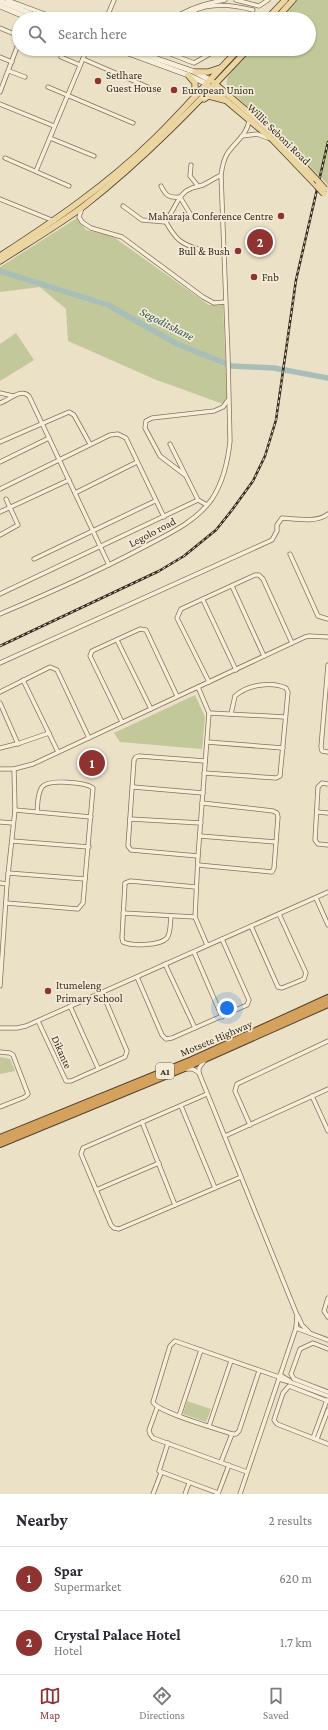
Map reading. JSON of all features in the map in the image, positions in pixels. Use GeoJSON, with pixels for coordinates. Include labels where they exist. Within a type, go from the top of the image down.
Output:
{"type":"FeatureCollection","features":[{"type":"Feature","properties":{"kind":"highway","name":"Motsete Highway"},"geometry":{"type":"LineString","coordinates":[[0,1138],[192,1060],[328,998]]}},
{"type":"Feature","properties":{"kind":"highway","name":"Motsete Highway"},"geometry":{"type":"LineString","coordinates":[[0,1144],[208,1058],[328,1004]]}},
{"type":"Feature","properties":{"kind":"main road"},"geometry":{"type":"LineString","coordinates":[[274,12],[285,0]]}},
{"type":"Feature","properties":{"kind":"main road"},"geometry":{"type":"LineString","coordinates":[[282,12],[293,0]]}},
{"type":"Feature","properties":{"kind":"main road"},"geometry":{"type":"LineString","coordinates":[[0,1],[27,12]]}},
{"type":"Feature","properties":{"kind":"main road"},"geometry":{"type":"LineString","coordinates":[[0,6],[14,12]]}},
{"type":"Feature","properties":{"kind":"main road"},"geometry":{"type":"LineString","coordinates":[[136,56],[208,82]]}},
{"type":"Feature","properties":{"kind":"main road"},"geometry":{"type":"LineString","coordinates":[[148,56],[195,72],[208,82]]}},
{"type":"Feature","properties":{"kind":"main road"},"geometry":{"type":"LineString","coordinates":[[0,256],[54,221],[124,167],[154,140],[232,56]]}},
{"type":"Feature","properties":{"kind":"main road"},"geometry":{"type":"LineString","coordinates":[[0,261],[82,207],[155,145],[201,100],[242,56]]}},
{"type":"Feature","properties":{"kind":"main road"},"geometry":{"type":"LineString","coordinates":[[195,72],[208,72],[221,68]]}},
{"type":"Feature","properties":{"kind":"main road"},"geometry":{"type":"LineString","coordinates":[[225,74],[223,87],[229,99]]}},
{"type":"Feature","properties":{"kind":"main road"},"geometry":{"type":"LineString","coordinates":[[188,75],[195,83],[195,97]]}},
{"type":"Feature","properties":{"kind":"main road","name":"Willie Seboni Road"},"geometry":{"type":"LineString","coordinates":[[208,82],[276,136],[316,179],[326,193]]}},
{"type":"Feature","properties":{"kind":"main road"},"geometry":{"type":"LineString","coordinates":[[201,100],[209,96],[229,99]]}},
{"type":"Feature","properties":{"kind":"main road","name":"Willie Seboni Road"},"geometry":{"type":"LineString","coordinates":[[229,99],[273,140],[317,186],[326,193]]}},
{"type":"Feature","properties":{"kind":"street"},"geometry":{"type":"LineString","coordinates":[[8,0],[40,12]]}},
{"type":"Feature","properties":{"kind":"street"},"geometry":{"type":"LineString","coordinates":[[109,12],[114,0]]}},
{"type":"Feature","properties":{"kind":"street"},"geometry":{"type":"LineString","coordinates":[[183,12],[206,1],[225,0]]}},
{"type":"Feature","properties":{"kind":"street"},"geometry":{"type":"LineString","coordinates":[[236,0],[259,6],[268,0]]}},
{"type":"Feature","properties":{"kind":"street"},"geometry":{"type":"LineString","coordinates":[[192,12],[210,6],[236,6],[253,10]]}},
{"type":"Feature","properties":{"kind":"street"},"geometry":{"type":"LineString","coordinates":[[0,28],[12,33]]}},
{"type":"Feature","properties":{"kind":"street"},"geometry":{"type":"LineString","coordinates":[[0,92],[1,86],[9,71],[14,56]]}},
{"type":"Feature","properties":{"kind":"street"},"geometry":{"type":"LineString","coordinates":[[36,171],[84,56]]}},
{"type":"Feature","properties":{"kind":"street"},"geometry":{"type":"LineString","coordinates":[[177,56],[194,62],[205,56]]}},
{"type":"Feature","properties":{"kind":"street"},"geometry":{"type":"LineString","coordinates":[[0,57],[12,62]]}},
{"type":"Feature","properties":{"kind":"street"},"geometry":{"type":"LineString","coordinates":[[61,57],[80,65]]}},
{"type":"Feature","properties":{"kind":"street"},"geometry":{"type":"LineString","coordinates":[[83,59],[157,91]]}},
{"type":"Feature","properties":{"kind":"street"},"geometry":{"type":"LineString","coordinates":[[9,71],[25,77]]}},
{"type":"Feature","properties":{"kind":"street"},"geometry":{"type":"LineString","coordinates":[[48,87],[133,123]]}},
{"type":"Feature","properties":{"kind":"street"},"geometry":{"type":"LineString","coordinates":[[0,104],[54,126]]}},
{"type":"Feature","properties":{"kind":"street","name":"Legolo road"},"geometry":{"type":"LineString","coordinates":[[0,614],[109,565],[184,524],[206,505],[218,488],[228,455],[230,441],[221,175],[226,157],[248,128],[249,119]]}},
{"type":"Feature","properties":{"kind":"street"},"geometry":{"type":"LineString","coordinates":[[242,136],[256,134],[273,140]]}},
{"type":"Feature","properties":{"kind":"street"},"geometry":{"type":"LineString","coordinates":[[50,138],[94,156]]}},
{"type":"Feature","properties":{"kind":"street"},"geometry":{"type":"LineString","coordinates":[[5,158],[69,186]]}},
{"type":"Feature","properties":{"kind":"street"},"geometry":{"type":"LineString","coordinates":[[191,165],[190,176],[198,186]]}},
{"type":"Feature","properties":{"kind":"street"},"geometry":{"type":"LineString","coordinates":[[166,222],[180,197],[189,189],[203,185],[221,175]]}},
{"type":"Feature","properties":{"kind":"street"},"geometry":{"type":"LineString","coordinates":[[162,186],[165,194],[169,197],[180,197]]}},
{"type":"Feature","properties":{"kind":"street"},"geometry":{"type":"LineString","coordinates":[[180,197],[192,217]]}},
{"type":"Feature","properties":{"kind":"street"},"geometry":{"type":"LineString","coordinates":[[0,199],[54,221]]}},
{"type":"Feature","properties":{"kind":"street"},"geometry":{"type":"LineString","coordinates":[[124,206],[142,220],[166,222]]}},
{"type":"Feature","properties":{"kind":"street"},"geometry":{"type":"LineString","coordinates":[[82,207],[79,217],[86,225],[122,237],[203,297],[214,303],[225,302]]}},
{"type":"Feature","properties":{"kind":"street"},"geometry":{"type":"LineString","coordinates":[[166,222],[179,241],[188,246],[201,250]]}},
{"type":"Feature","properties":{"kind":"street"},"geometry":{"type":"LineString","coordinates":[[0,403],[23,392],[29,396],[109,565]]}},
{"type":"Feature","properties":{"kind":"street"},"geometry":{"type":"LineString","coordinates":[[0,393],[13,396]]}},
{"type":"Feature","properties":{"kind":"street"},"geometry":{"type":"LineString","coordinates":[[186,475],[160,456],[145,428],[146,421],[152,418],[214,411],[227,404],[229,399]]}},
{"type":"Feature","properties":{"kind":"street"},"geometry":{"type":"LineString","coordinates":[[0,442],[66,412],[71,413],[90,444]]}},
{"type":"Feature","properties":{"kind":"street"},"geometry":{"type":"LineString","coordinates":[[0,489],[90,444],[114,434],[122,435],[126,438],[164,517]]}},
{"type":"Feature","properties":{"kind":"street"},"geometry":{"type":"LineString","coordinates":[[0,462],[48,438]]}},
{"type":"Feature","properties":{"kind":"street"},"geometry":{"type":"LineString","coordinates":[[170,444],[198,500],[206,505]]}},
{"type":"Feature","properties":{"kind":"street"},"geometry":{"type":"LineString","coordinates":[[75,493],[137,462]]}},
{"type":"Feature","properties":{"kind":"street"},"geometry":{"type":"LineString","coordinates":[[0,512],[69,480]]}},
{"type":"Feature","properties":{"kind":"street"},"geometry":{"type":"LineString","coordinates":[[0,535],[18,525],[6,499]]}},
{"type":"Feature","properties":{"kind":"street"},"geometry":{"type":"LineString","coordinates":[[0,594],[198,500]]}},
{"type":"Feature","properties":{"kind":"street"},"geometry":{"type":"LineString","coordinates":[[34,559],[155,501]]}},
{"type":"Feature","properties":{"kind":"street"},"geometry":{"type":"LineString","coordinates":[[0,663],[272,540],[278,531],[277,525],[282,518],[324,518],[328,514]]}},
{"type":"Feature","properties":{"kind":"street"},"geometry":{"type":"LineString","coordinates":[[290,554],[318,616],[328,619]]}},
{"type":"Feature","properties":{"kind":"street"},"geometry":{"type":"LineString","coordinates":[[209,682],[177,618],[181,609],[255,575],[259,575],[263,579],[292,643]]}},
{"type":"Feature","properties":{"kind":"street"},"geometry":{"type":"LineString","coordinates":[[232,586],[264,656]]}},
{"type":"Feature","properties":{"kind":"street"},"geometry":{"type":"LineString","coordinates":[[203,600],[236,670]]}},
{"type":"Feature","properties":{"kind":"street"},"geometry":{"type":"LineString","coordinates":[[122,722],[90,656],[92,651],[140,629],[146,630],[177,696]]}},
{"type":"Feature","properties":{"kind":"street"},"geometry":{"type":"LineString","coordinates":[[0,769],[14,769],[28,766],[309,636],[328,637]]}},
{"type":"Feature","properties":{"kind":"street"},"geometry":{"type":"LineString","coordinates":[[117,640],[151,709]]}},
{"type":"Feature","properties":{"kind":"street"},"geometry":{"type":"LineString","coordinates":[[328,665],[321,748],[322,751],[328,752]]}},
{"type":"Feature","properties":{"kind":"street"},"geometry":{"type":"LineString","coordinates":[[0,692],[50,667],[57,670],[89,738]]}},
{"type":"Feature","properties":{"kind":"street"},"geometry":{"type":"LineString","coordinates":[[23,680],[58,752]]}},
{"type":"Feature","properties":{"kind":"street"},"geometry":{"type":"LineString","coordinates":[[204,773],[278,778],[281,774],[282,748],[288,692],[286,688],[279,686],[254,685],[239,692],[234,696],[231,714]]}},
{"type":"Feature","properties":{"kind":"street"},"geometry":{"type":"LineString","coordinates":[[198,687],[209,713],[195,917],[208,946]]}},
{"type":"Feature","properties":{"kind":"street"},"geometry":{"type":"LineString","coordinates":[[0,703],[18,744]]}},
{"type":"Feature","properties":{"kind":"street"},"geometry":{"type":"LineString","coordinates":[[209,713],[285,717]]}},
{"type":"Feature","properties":{"kind":"street"},"geometry":{"type":"LineString","coordinates":[[323,722],[328,722]]}},
{"type":"Feature","properties":{"kind":"street"},"geometry":{"type":"LineString","coordinates":[[0,748],[18,744],[50,733]]}},
{"type":"Feature","properties":{"kind":"street"},"geometry":{"type":"LineString","coordinates":[[207,742],[282,748]]}},
{"type":"Feature","properties":{"kind":"street"},"geometry":{"type":"LineString","coordinates":[[198,856],[129,849],[134,760],[137,756],[205,761]]}},
{"type":"Feature","properties":{"kind":"street"},"geometry":{"type":"LineString","coordinates":[[0,986],[1,947],[15,810],[14,769]]}},
{"type":"Feature","properties":{"kind":"street"},"geometry":{"type":"LineString","coordinates":[[6,903],[78,909],[84,903],[93,788],[87,784],[53,782],[45,784],[39,792],[37,812]]}},
{"type":"Feature","properties":{"kind":"street"},"geometry":{"type":"LineString","coordinates":[[328,784],[322,783],[318,787],[316,842],[318,844],[328,846]]}},
{"type":"Feature","properties":{"kind":"street"},"geometry":{"type":"LineString","coordinates":[[133,787],[203,793]]}},
{"type":"Feature","properties":{"kind":"street"},"geometry":{"type":"LineString","coordinates":[[198,865],[270,873],[274,868],[278,817],[275,812],[202,804]]}},
{"type":"Feature","properties":{"kind":"street"},"geometry":{"type":"LineString","coordinates":[[15,810],[91,817]]}},
{"type":"Feature","properties":{"kind":"street"},"geometry":{"type":"LineString","coordinates":[[317,812],[328,813]]}},
{"type":"Feature","properties":{"kind":"street"},"geometry":{"type":"LineString","coordinates":[[130,819],[201,823]]}},
{"type":"Feature","properties":{"kind":"street"},"geometry":{"type":"LineString","coordinates":[[0,822],[13,823]]}},
{"type":"Feature","properties":{"kind":"street"},"geometry":{"type":"LineString","coordinates":[[200,836],[275,842]]}},
{"type":"Feature","properties":{"kind":"street"},"geometry":{"type":"LineString","coordinates":[[12,841],[89,847]]}},
{"type":"Feature","properties":{"kind":"street"},"geometry":{"type":"LineString","coordinates":[[8,873],[85,879]]}},
{"type":"Feature","properties":{"kind":"street"},"geometry":{"type":"LineString","coordinates":[[171,916],[169,934],[164,940],[152,944],[123,942],[124,886],[128,881],[196,887]]}},
{"type":"Feature","properties":{"kind":"street"},"geometry":{"type":"LineString","coordinates":[[0,883],[7,884]]}},
{"type":"Feature","properties":{"kind":"street"},"geometry":{"type":"LineString","coordinates":[[0,1028],[17,1028],[38,1021],[328,892]]}},
{"type":"Feature","properties":{"kind":"street"},"geometry":{"type":"LineString","coordinates":[[316,898],[328,925]]}},
{"type":"Feature","properties":{"kind":"street"},"geometry":{"type":"LineString","coordinates":[[123,913],[195,917]]}},
{"type":"Feature","properties":{"kind":"street"},"geometry":{"type":"LineString","coordinates":[[251,926],[277,986],[282,988],[304,979],[306,973],[279,914]]}},
{"type":"Feature","properties":{"kind":"street"},"geometry":{"type":"LineString","coordinates":[[0,915],[5,915]]}},
{"type":"Feature","properties":{"kind":"street"},"geometry":{"type":"LineString","coordinates":[[137,977],[164,1038],[168,1039],[222,1017],[247,1005],[249,1000],[222,939]]}},
{"type":"Feature","properties":{"kind":"street"},"geometry":{"type":"LineString","coordinates":[[194,952],[222,1017]]}},
{"type":"Feature","properties":{"kind":"street"},"geometry":{"type":"LineString","coordinates":[[165,964],[195,1028]]}},
{"type":"Feature","properties":{"kind":"street"},"geometry":{"type":"LineString","coordinates":[[70,1006],[98,1068],[125,1057],[127,1053],[102,992]]}},
{"type":"Feature","properties":{"kind":"street","name":"Dikante"},"geometry":{"type":"LineString","coordinates":[[38,1021],[66,1081],[71,1081],[98,1068]]}},
{"type":"Feature","properties":{"kind":"street"},"geometry":{"type":"LineString","coordinates":[[250,1125],[235,1091],[236,1084],[328,1041]]}},
{"type":"Feature","properties":{"kind":"street"},"geometry":{"type":"LineString","coordinates":[[0,1052],[13,1055],[28,1094],[25,1097],[0,1107]]}},
{"type":"Feature","properties":{"kind":"street"},"geometry":{"type":"LineString","coordinates":[[208,1058],[199,1068],[199,1074],[297,1315],[302,1325],[310,1333]]}},
{"type":"Feature","properties":{"kind":"street"},"geometry":{"type":"LineString","coordinates":[[182,1069],[193,1069],[199,1074]]}},
{"type":"Feature","properties":{"kind":"street"},"geometry":{"type":"LineString","coordinates":[[225,1136],[328,1089]]}},
{"type":"Feature","properties":{"kind":"street"},"geometry":{"type":"LineString","coordinates":[[207,1094],[83,1148],[81,1154],[96,1190],[111,1225],[116,1229],[242,1177]]}},
{"type":"Feature","properties":{"kind":"street"},"geometry":{"type":"LineString","coordinates":[[312,1096],[328,1131]]}},
{"type":"Feature","properties":{"kind":"street"},"geometry":{"type":"LineString","coordinates":[[181,1106],[216,1188]]}},
{"type":"Feature","properties":{"kind":"street"},"geometry":{"type":"LineString","coordinates":[[142,1122],[175,1205]]}},
{"type":"Feature","properties":{"kind":"street"},"geometry":{"type":"LineString","coordinates":[[96,1190],[159,1163]]}},
{"type":"Feature","properties":{"kind":"street"},"geometry":{"type":"LineString","coordinates":[[328,1298],[324,1311],[328,1317]]}},
{"type":"Feature","properties":{"kind":"street"},"geometry":{"type":"LineString","coordinates":[[240,1494],[296,1328],[297,1315]]}},
{"type":"Feature","properties":{"kind":"street"},"geometry":{"type":"LineString","coordinates":[[296,1328],[328,1340]]}},
{"type":"Feature","properties":{"kind":"street"},"geometry":{"type":"LineString","coordinates":[[259,1371],[239,1431],[236,1434],[232,1434],[157,1408],[153,1402],[153,1398],[172,1343],[179,1342],[279,1377],[328,1399],[315,1439]]}},
{"type":"Feature","properties":{"kind":"street"},"geometry":{"type":"LineString","coordinates":[[308,1389],[291,1376],[298,1351],[312,1343],[328,1349]]}},
{"type":"Feature","properties":{"kind":"street"},"geometry":{"type":"LineString","coordinates":[[178,1416],[201,1350]]}},
{"type":"Feature","properties":{"kind":"street"},"geometry":{"type":"LineString","coordinates":[[209,1426],[231,1361]]}},
{"type":"Feature","properties":{"kind":"street"},"geometry":{"type":"LineString","coordinates":[[328,1392],[291,1386],[287,1387],[274,1420],[277,1424],[328,1444]]}},
{"type":"Feature","properties":{"kind":"street"},"geometry":{"type":"LineString","coordinates":[[157,1408],[149,1430],[153,1438],[247,1472]]}},
{"type":"Feature","properties":{"kind":"street"},"geometry":{"type":"LineString","coordinates":[[315,1439],[328,1410]]}},
{"type":"Feature","properties":{"kind":"street"},"geometry":{"type":"LineString","coordinates":[[221,1462],[232,1434]]}},
{"type":"Feature","properties":{"kind":"street"},"geometry":{"type":"LineString","coordinates":[[168,1443],[159,1469],[162,1473],[189,1483],[218,1493],[229,1465]]}},
{"type":"Feature","properties":{"kind":"street"},"geometry":{"type":"LineString","coordinates":[[153,1494],[162,1473]]}},
{"type":"Feature","properties":{"kind":"street"},"geometry":{"type":"LineString","coordinates":[[186,1494],[189,1483]]}},
{"type":"Feature","properties":{"kind":"green space"},"geometry":{"type":"Polygon","coordinates":[[[296,0],[328,0],[328,185],[289,144],[228,89],[227,80],[229,75],[245,56],[316,56],[316,12],[285,12],[296,0]]]}},
{"type":"Feature","properties":{"kind":"green space"},"geometry":{"type":"Polygon","coordinates":[[[77,218],[86,230],[112,236],[209,305],[223,304],[227,396],[223,404],[154,379],[68,341],[66,309],[40,287],[0,292],[0,267],[77,218]]]}},
{"type":"Feature","properties":{"kind":"green space"},"geometry":{"type":"Polygon","coordinates":[[[16,333],[34,360],[0,381],[0,344],[16,333]]]}},
{"type":"Feature","properties":{"kind":"green space"},"geometry":{"type":"Polygon","coordinates":[[[195,695],[205,717],[202,749],[120,742],[114,733],[195,695]]]}},
{"type":"Feature","properties":{"kind":"green space"},"geometry":{"type":"Polygon","coordinates":[[[0,1057],[10,1059],[15,1071],[0,1074],[0,1057]]]}},
{"type":"Feature","properties":{"kind":"green space"},"geometry":{"type":"Polygon","coordinates":[[[187,1401],[211,1409],[206,1422],[183,1414],[187,1401]]]}},
{"type":"Feature","properties":{"kind":"waterway","name":"Segoditshane"},"geometry":{"type":"LineString","coordinates":[[0,271],[108,305],[177,344],[232,366],[274,368],[328,378]]}},
{"type":"Feature","properties":{"kind":"railway"},"geometry":{"type":"LineString","coordinates":[[0,646],[159,571],[184,556],[216,530],[253,481],[265,456],[276,420],[296,280],[328,142]]}},
{"type":"Feature","properties":{"kind":"place","name":"Setlhare Guest House"},"geometry":{"type":"Point","coordinates":[98,81]}},
{"type":"Feature","properties":{"kind":"place","name":"European Union"},"geometry":{"type":"Point","coordinates":[174,90]}},
{"type":"Feature","properties":{"kind":"place","name":"Maharaja Conference Centre"},"geometry":{"type":"Point","coordinates":[281,216]}},
{"type":"Feature","properties":{"kind":"place","name":"Crystal Palace Hotel"},"geometry":{"type":"Point","coordinates":[260,242]}},
{"type":"Feature","properties":{"kind":"place","name":"Bull & Bush"},"geometry":{"type":"Point","coordinates":[238,251]}},
{"type":"Feature","properties":{"kind":"place","name":"Fnb"},"geometry":{"type":"Point","coordinates":[254,277]}},
{"type":"Feature","properties":{"kind":"place","name":"Spar"},"geometry":{"type":"Point","coordinates":[92,763]}},
{"type":"Feature","properties":{"kind":"place","name":"Itumeleng Primary School"},"geometry":{"type":"Point","coordinates":[48,991]}}]}
